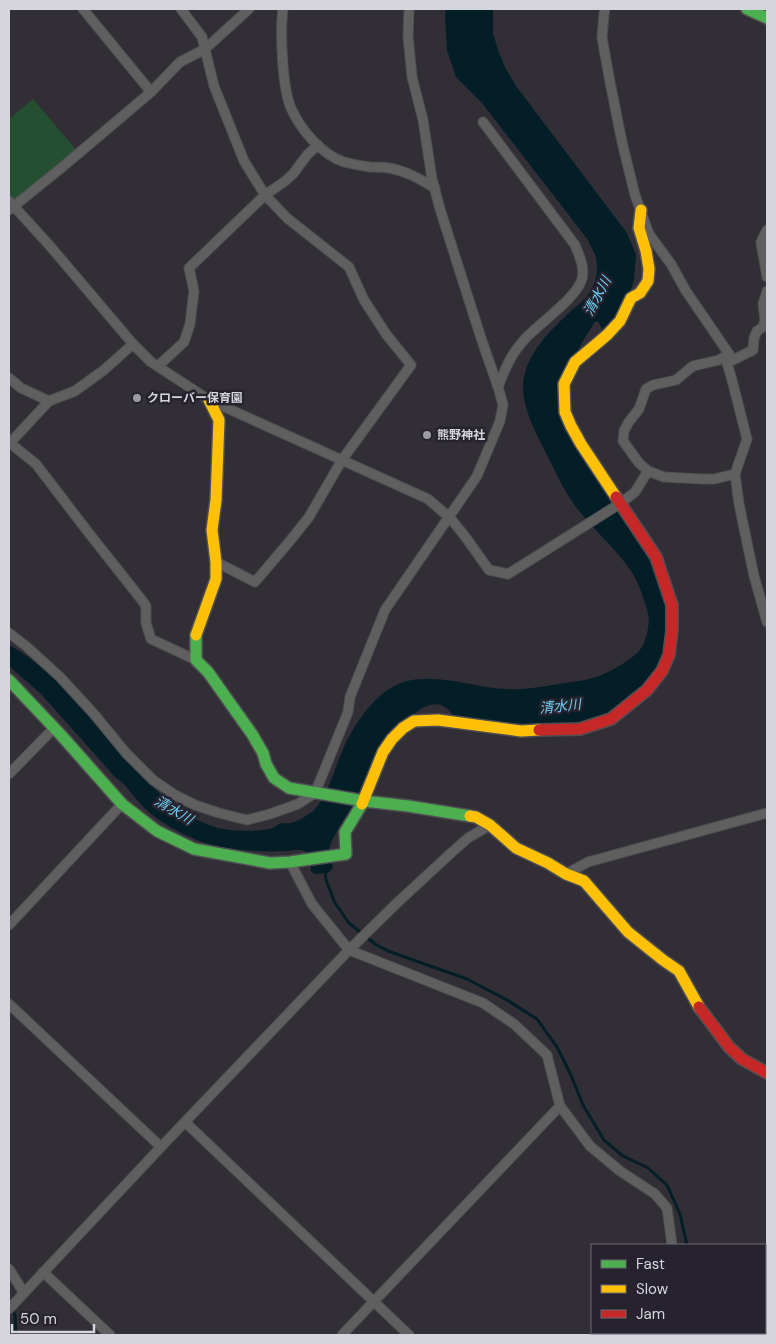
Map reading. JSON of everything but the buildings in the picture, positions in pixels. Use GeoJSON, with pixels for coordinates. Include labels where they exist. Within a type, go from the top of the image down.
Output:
{"type":"FeatureCollection","features":[{"type":"Feature","properties":{"kind":"main road"},"geometry":{"type":"LineString","coordinates":[[747,9],[767,18]]}},
{"type":"Feature","properties":{"kind":"main road"},"geometry":{"type":"LineString","coordinates":[[9,680],[122,804],[157,831],[194,849],[270,863],[346,854],[345,832],[364,802],[383,752],[403,728],[414,721],[438,720],[521,731],[580,729],[611,719],[632,704],[647,690],[662,671],[669,654],[672,630],[672,605],[656,557],[571,426],[565,412],[564,384],[575,362],[607,336],[620,321],[632,298],[640,293],[648,281],[650,269],[639,228],[641,210]]}},
{"type":"Feature","properties":{"kind":"main road"},"geometry":{"type":"LineString","coordinates":[[209,400],[219,420],[216,500],[212,530],[216,579],[196,633],[196,660],[208,672],[252,734],[274,778],[289,788],[364,802],[408,806],[476,817],[490,825],[516,848],[566,874],[584,881],[628,932],[679,971],[700,1008],[729,1047],[742,1058],[767,1073]]}},
{"type":"Feature","properties":{"kind":"street"},"geometry":{"type":"LineString","coordinates":[[83,9],[151,92]]}},
{"type":"Feature","properties":{"kind":"street"},"geometry":{"type":"LineString","coordinates":[[181,9],[202,37],[214,86],[244,161],[265,195],[287,218],[349,267],[364,300],[386,334],[411,365],[342,460],[309,517],[255,582],[216,562]]}},
{"type":"Feature","properties":{"kind":"street"},"geometry":{"type":"LineString","coordinates":[[249,9],[205,49],[180,62],[151,92],[60,169],[10,206],[50,246],[151,362],[209,400],[428,499],[450,518],[489,570],[508,574],[621,503],[635,492],[648,471]]}},
{"type":"Feature","properties":{"kind":"street"},"geometry":{"type":"LineString","coordinates":[[283,9],[283,53],[287,94],[291,108],[303,127],[318,145],[326,153],[343,162],[368,167],[388,168],[408,173],[435,188]]}},
{"type":"Feature","properties":{"kind":"street"},"geometry":{"type":"LineString","coordinates":[[9,633],[60,677],[126,753],[153,780],[175,795],[211,811],[247,820],[298,804],[315,793],[348,712],[350,697],[385,610],[450,518],[477,476],[500,421],[503,406],[435,188],[423,120],[412,77],[408,36],[408,9]]}},
{"type":"Feature","properties":{"kind":"street"},"geometry":{"type":"LineString","coordinates":[[605,9],[602,38],[610,82],[628,167],[649,234],[671,264],[686,292],[728,359],[747,439],[735,474],[739,504],[753,570],[767,622]]}},
{"type":"Feature","properties":{"kind":"street"},"geometry":{"type":"LineString","coordinates":[[483,122],[575,245],[582,265],[582,278],[572,295],[541,322],[523,341],[506,364],[498,387]]}},
{"type":"Feature","properties":{"kind":"street"},"geometry":{"type":"LineString","coordinates":[[158,366],[184,342],[190,324],[194,291],[189,268],[265,195],[293,174],[307,155],[318,145]]}},
{"type":"Feature","properties":{"kind":"street"},"geometry":{"type":"LineString","coordinates":[[767,230],[761,242],[767,277]]}},
{"type":"Feature","properties":{"kind":"street"},"geometry":{"type":"LineString","coordinates":[[735,474],[714,479],[702,479],[664,477],[648,471],[639,463],[623,441],[624,431],[639,409],[646,389],[653,385],[676,380],[693,366],[728,359],[753,350],[754,338],[757,331],[763,327],[765,320],[763,304],[767,291]]}},
{"type":"Feature","properties":{"kind":"street"},"geometry":{"type":"LineString","coordinates":[[134,344],[104,370],[75,391],[49,401],[9,444],[36,464],[141,599],[146,606],[146,623],[150,639],[196,660]]}},
{"type":"Feature","properties":{"kind":"street"},"geometry":{"type":"LineString","coordinates":[[9,378],[21,388],[49,401]]}},
{"type":"Feature","properties":{"kind":"street"},"geometry":{"type":"LineString","coordinates":[[9,774],[54,728]]}},
{"type":"Feature","properties":{"kind":"street"},"geometry":{"type":"LineString","coordinates":[[9,925],[122,804]]}},
{"type":"Feature","properties":{"kind":"street"},"geometry":{"type":"LineString","coordinates":[[566,874],[588,862],[767,813]]}},
{"type":"Feature","properties":{"kind":"street"},"geometry":{"type":"LineString","coordinates":[[9,1309],[352,948],[404,896],[468,838],[490,825]]}},
{"type":"Feature","properties":{"kind":"street"},"geometry":{"type":"LineString","coordinates":[[290,862],[312,904],[352,948],[483,1003],[514,1024],[547,1055],[560,1106],[590,1146],[620,1172],[655,1194],[667,1208],[672,1244]]}},
{"type":"Feature","properties":{"kind":"street"},"geometry":{"type":"LineString","coordinates":[[9,1004],[161,1147]]}},
{"type":"Feature","properties":{"kind":"street"},"geometry":{"type":"LineString","coordinates":[[342,1335],[560,1106]]}},
{"type":"Feature","properties":{"kind":"street"},"geometry":{"type":"LineString","coordinates":[[185,1122],[409,1335]]}},
{"type":"Feature","properties":{"kind":"street"},"geometry":{"type":"LineString","coordinates":[[9,1268],[22,1295]]}},
{"type":"Feature","properties":{"kind":"street"},"geometry":{"type":"LineString","coordinates":[[43,1272],[110,1335]]}},
{"type":"Feature","properties":{"kind":"green space"},"geometry":{"type":"Polygon","coordinates":[[[33,99],[77,151],[13,207],[9,201],[9,119],[33,99]]]}},
{"type":"Feature","properties":{"kind":"water"},"geometry":{"type":"Polygon","coordinates":[[[446,9],[493,9],[493,33],[498,50],[516,86],[627,233],[636,255],[634,280],[627,301],[604,333],[598,321],[583,328],[570,338],[556,359],[553,377],[556,392],[561,390],[563,413],[646,547],[664,593],[669,620],[663,660],[652,679],[616,710],[592,719],[572,723],[519,725],[453,715],[444,707],[435,704],[426,706],[409,719],[367,773],[352,810],[330,846],[333,868],[328,873],[314,874],[311,871],[310,859],[303,850],[256,851],[224,848],[205,843],[165,824],[157,818],[144,808],[115,777],[41,694],[9,666],[9,645],[37,663],[62,685],[142,777],[161,795],[201,822],[223,829],[248,831],[273,828],[280,823],[291,823],[313,811],[322,799],[346,743],[359,720],[376,700],[396,685],[419,679],[432,679],[496,688],[527,689],[601,675],[625,663],[641,649],[647,634],[649,618],[637,581],[622,559],[574,505],[565,491],[533,426],[527,411],[523,389],[524,376],[534,352],[560,321],[592,289],[597,274],[595,256],[588,240],[482,103],[456,77],[447,50],[446,9]]]}},
{"type":"Feature","properties":{"kind":"waterway","name":"清水川"},"geometry":{"type":"LineString","coordinates":[[548,405],[552,384],[573,338],[590,311]]}},
{"type":"Feature","properties":{"kind":"waterway"},"geometry":{"type":"LineString","coordinates":[[325,871],[326,880],[335,903],[349,923],[375,944],[388,951],[467,979],[507,1000],[537,1019],[557,1047],[583,1105],[604,1140],[623,1156],[648,1168],[667,1185],[680,1214],[687,1244]]}},
{"type":"Feature","properties":{"kind":"waterway"},"geometry":{"type":"LineString","coordinates":[[9,1301],[15,1315],[16,1335]]}},
{"type":"Feature","properties":{"kind":"traffic: fast"},"geometry":{"type":"LineString","coordinates":[[747,9],[767,18]]}},
{"type":"Feature","properties":{"kind":"traffic: fast"},"geometry":{"type":"LineString","coordinates":[[196,635],[196,660],[208,672],[252,734],[274,778],[289,788],[470,816]]}},
{"type":"Feature","properties":{"kind":"traffic: fast"},"geometry":{"type":"LineString","coordinates":[[9,680],[122,804],[157,831],[194,849],[270,863],[346,854],[345,832],[362,804]]}},
{"type":"Feature","properties":{"kind":"traffic: slow"},"geometry":{"type":"LineString","coordinates":[[616,497],[571,426],[565,412],[564,384],[575,362],[607,335],[620,321],[631,298],[640,293],[648,281],[649,269],[646,251],[639,228],[641,210]]}},
{"type":"Feature","properties":{"kind":"traffic: slow"},"geometry":{"type":"LineString","coordinates":[[196,635],[216,579],[212,530],[216,500],[219,420],[209,400]]}},
{"type":"Feature","properties":{"kind":"traffic: slow"},"geometry":{"type":"LineString","coordinates":[[362,804],[383,752],[392,739],[403,728],[414,721],[438,720],[521,731],[539,730]]}},
{"type":"Feature","properties":{"kind":"traffic: slow"},"geometry":{"type":"LineString","coordinates":[[470,816],[476,817],[490,825],[516,848],[566,874],[584,881],[628,932],[679,971],[699,1007]]}},
{"type":"Feature","properties":{"kind":"traffic: jam"},"geometry":{"type":"LineString","coordinates":[[539,730],[580,729],[611,719],[647,690],[662,671],[669,655],[672,605],[656,557],[616,497]]}},
{"type":"Feature","properties":{"kind":"traffic: jam"},"geometry":{"type":"LineString","coordinates":[[699,1007],[729,1047],[742,1059],[767,1073]]}},
{"type":"Feature","properties":{"kind":"place","name":"クローバー保育園"},"geometry":{"type":"Point","coordinates":[137,398]}},
{"type":"Feature","properties":{"kind":"place","name":"熊野神社"},"geometry":{"type":"Point","coordinates":[427,435]}}]}
